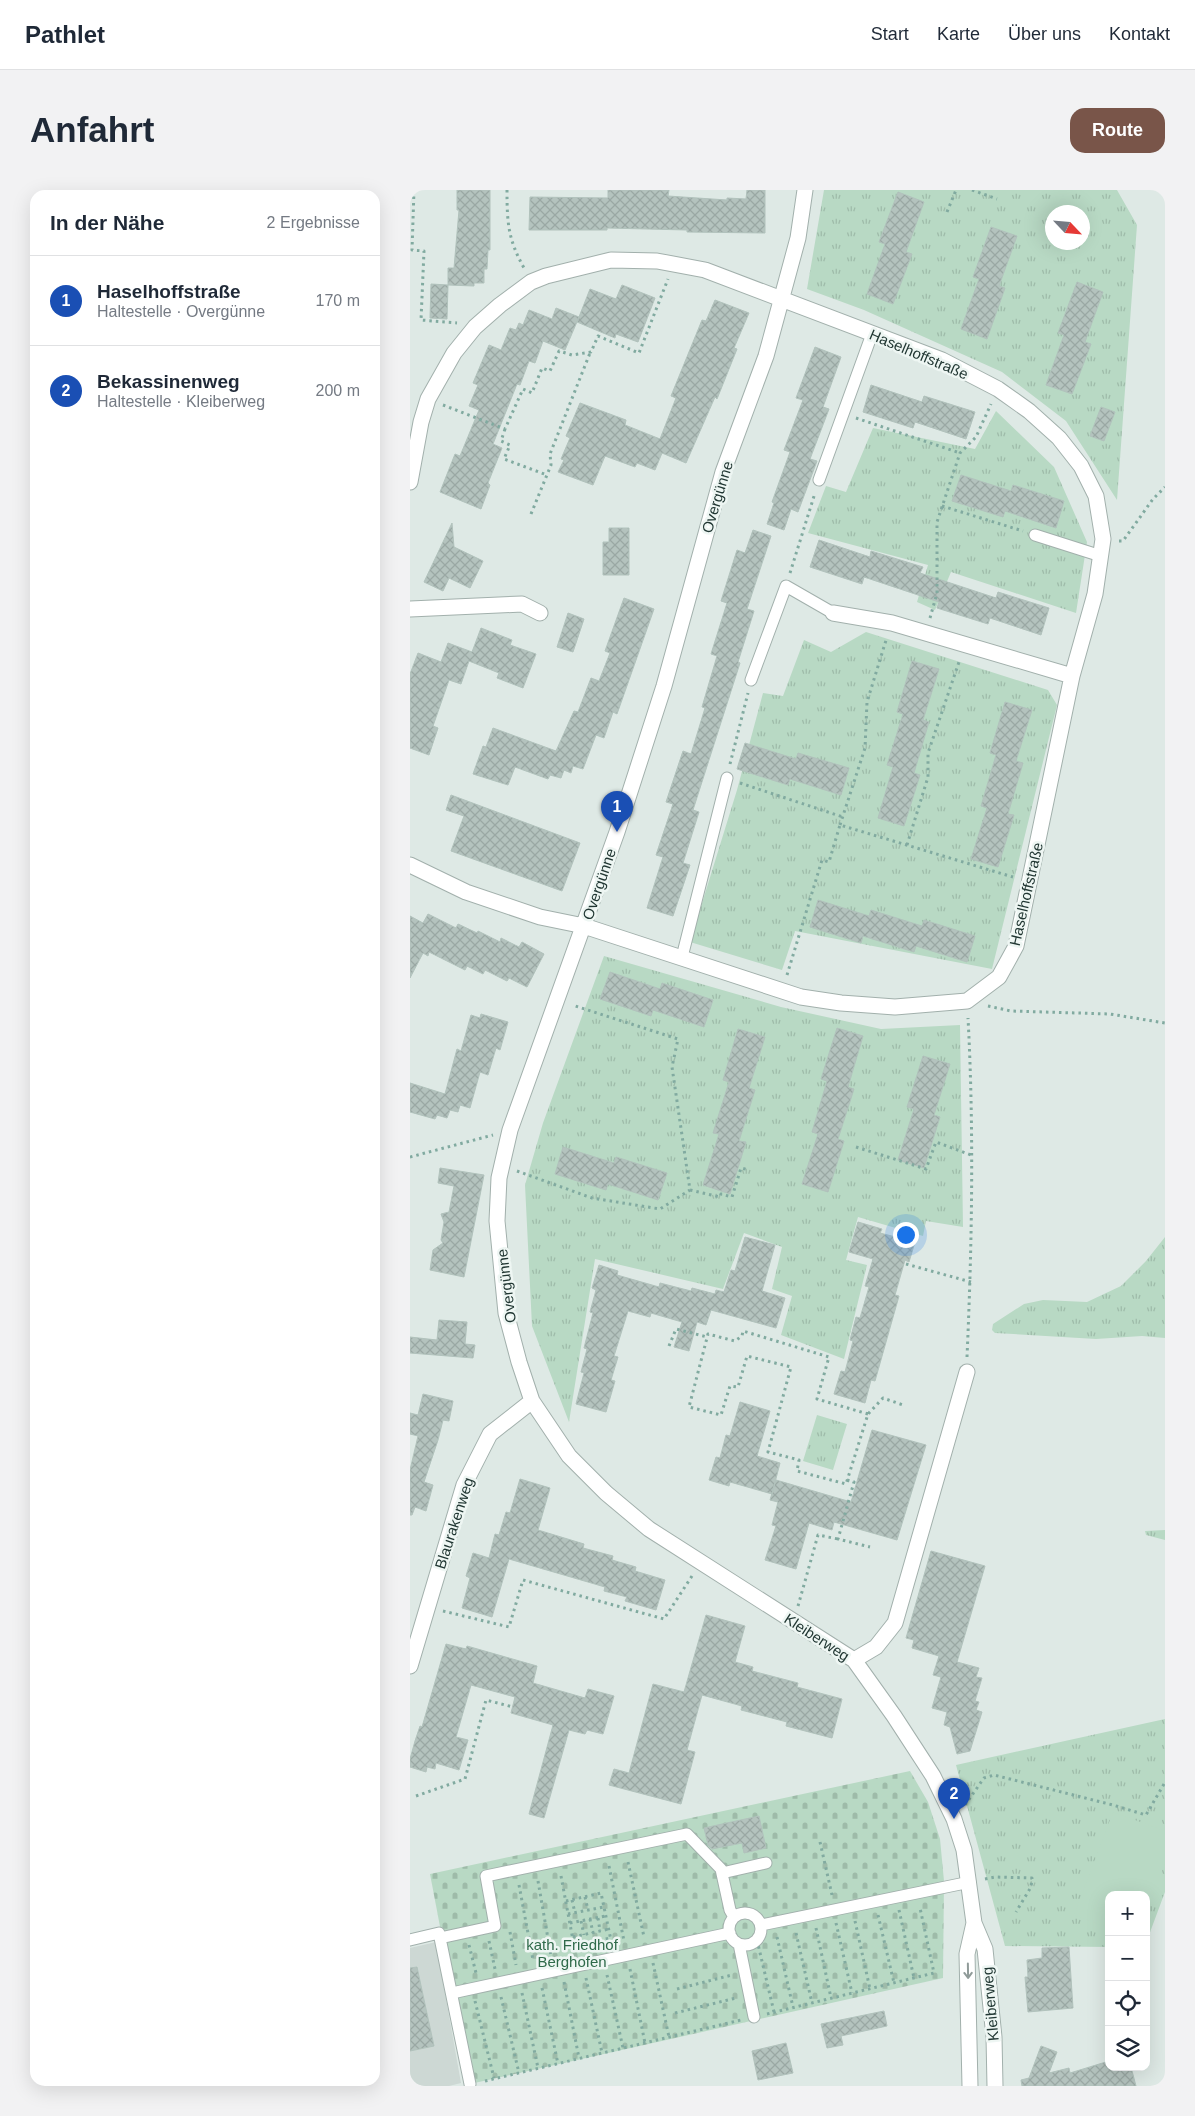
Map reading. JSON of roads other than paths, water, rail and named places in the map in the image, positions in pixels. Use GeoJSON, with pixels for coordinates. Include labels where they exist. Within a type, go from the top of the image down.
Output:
{"type":"FeatureCollection","features":[{"type":"Feature","properties":{"kind":"street","name":"Overgünne"},"geometry":{"type":"LineString","coordinates":[[570,1456],[532,1401],[506,1313],[498,1221],[499,1178],[510,1130],[584,926],[664,686],[723,472],[766,356],[798,238],[805,190]]}},
{"type":"Feature","properties":{"kind":"street","name":"Haselhoffstraße"},"geometry":{"type":"LineString","coordinates":[[410,482],[416,421],[454,352],[475,327],[531,282],[546,276],[611,260],[657,261],[704,270],[942,360],[998,389],[1029,411],[1060,438],[1080,466],[1096,496],[1103,539],[1095,594],[1072,676],[1016,946],[999,977],[968,1001],[886,1006],[841,1003],[801,996],[682,957]]}},
{"type":"Feature","properties":{"kind":"street"},"geometry":{"type":"LineString","coordinates":[[410,609],[522,604],[540,613]]}},
{"type":"Feature","properties":{"kind":"street"},"geometry":{"type":"LineString","coordinates":[[832,613],[892,623],[1072,676]]}},
{"type":"Feature","properties":{"kind":"street"},"geometry":{"type":"LineString","coordinates":[[410,865],[466,892],[540,916],[584,926],[682,957]]}},
{"type":"Feature","properties":{"kind":"street"},"geometry":{"type":"LineString","coordinates":[[854,1660],[876,1647],[895,1623],[967,1372]]}},
{"type":"Feature","properties":{"kind":"street","name":"Blaurakenweg"},"geometry":{"type":"LineString","coordinates":[[410,1666],[464,1485],[490,1434],[532,1401]]}},
{"type":"Feature","properties":{"kind":"street","name":"Kleiberweg"},"geometry":{"type":"LineString","coordinates":[[570,1456],[606,1493],[648,1529],[854,1660],[933,1776],[952,1814],[964,1850],[970,1882],[974,1923],[968,1954],[970,2086]]}},
{"type":"Feature","properties":{"kind":"street","name":"Kleiberweg"},"geometry":{"type":"LineString","coordinates":[[974,1923],[985,1949],[994,2037],[995,2086]]}},
{"type":"Feature","properties":{"kind":"lane"},"geometry":{"type":"LineString","coordinates":[[819,480],[872,334]]}},
{"type":"Feature","properties":{"kind":"lane"},"geometry":{"type":"LineString","coordinates":[[1035,536],[1101,556]]}},
{"type":"Feature","properties":{"kind":"lane"},"geometry":{"type":"LineString","coordinates":[[752,680],[786,586],[832,613]]}},
{"type":"Feature","properties":{"kind":"lane"},"geometry":{"type":"LineString","coordinates":[[682,957],[727,778]]}},
{"type":"Feature","properties":{"kind":"lane"},"geometry":{"type":"LineString","coordinates":[[440,1938],[495,1926],[486,1876],[687,1834],[721,1869],[730,1910],[734,1917]]}},
{"type":"Feature","properties":{"kind":"lane"},"geometry":{"type":"LineString","coordinates":[[722,1873],[766,1863]]}},
{"type":"Feature","properties":{"kind":"lane"},"geometry":{"type":"LineString","coordinates":[[761,1925],[970,1882]]}},
{"type":"Feature","properties":{"kind":"lane"},"geometry":{"type":"LineString","coordinates":[[743,1913],[752,1915],[761,1925],[761,1933],[758,1940],[747,1946],[735,1942],[730,1933],[730,1925],[734,1917],[743,1913]]}},
{"type":"Feature","properties":{"kind":"lane"},"geometry":{"type":"LineString","coordinates":[[410,1940],[439,1933],[470,2084]]}},
{"type":"Feature","properties":{"kind":"lane"},"geometry":{"type":"LineString","coordinates":[[452,1993],[730,1933]]}},
{"type":"Feature","properties":{"kind":"lane"},"geometry":{"type":"LineString","coordinates":[[739,1944],[754,2017]]}},
{"type":"Feature","properties":{"kind":"place","name":"Haselhoffstraße"},"geometry":{"type":"Point","coordinates":[617,832]}},
{"type":"Feature","properties":{"kind":"place","name":"Bekassinenweg"},"geometry":{"type":"Point","coordinates":[954,1819]}},
{"type":"Feature","properties":{"kind":"park label","name":"kath. Friedhof Berghofen"},"geometry":{"type":"Point","coordinates":[572,1952]}}]}
